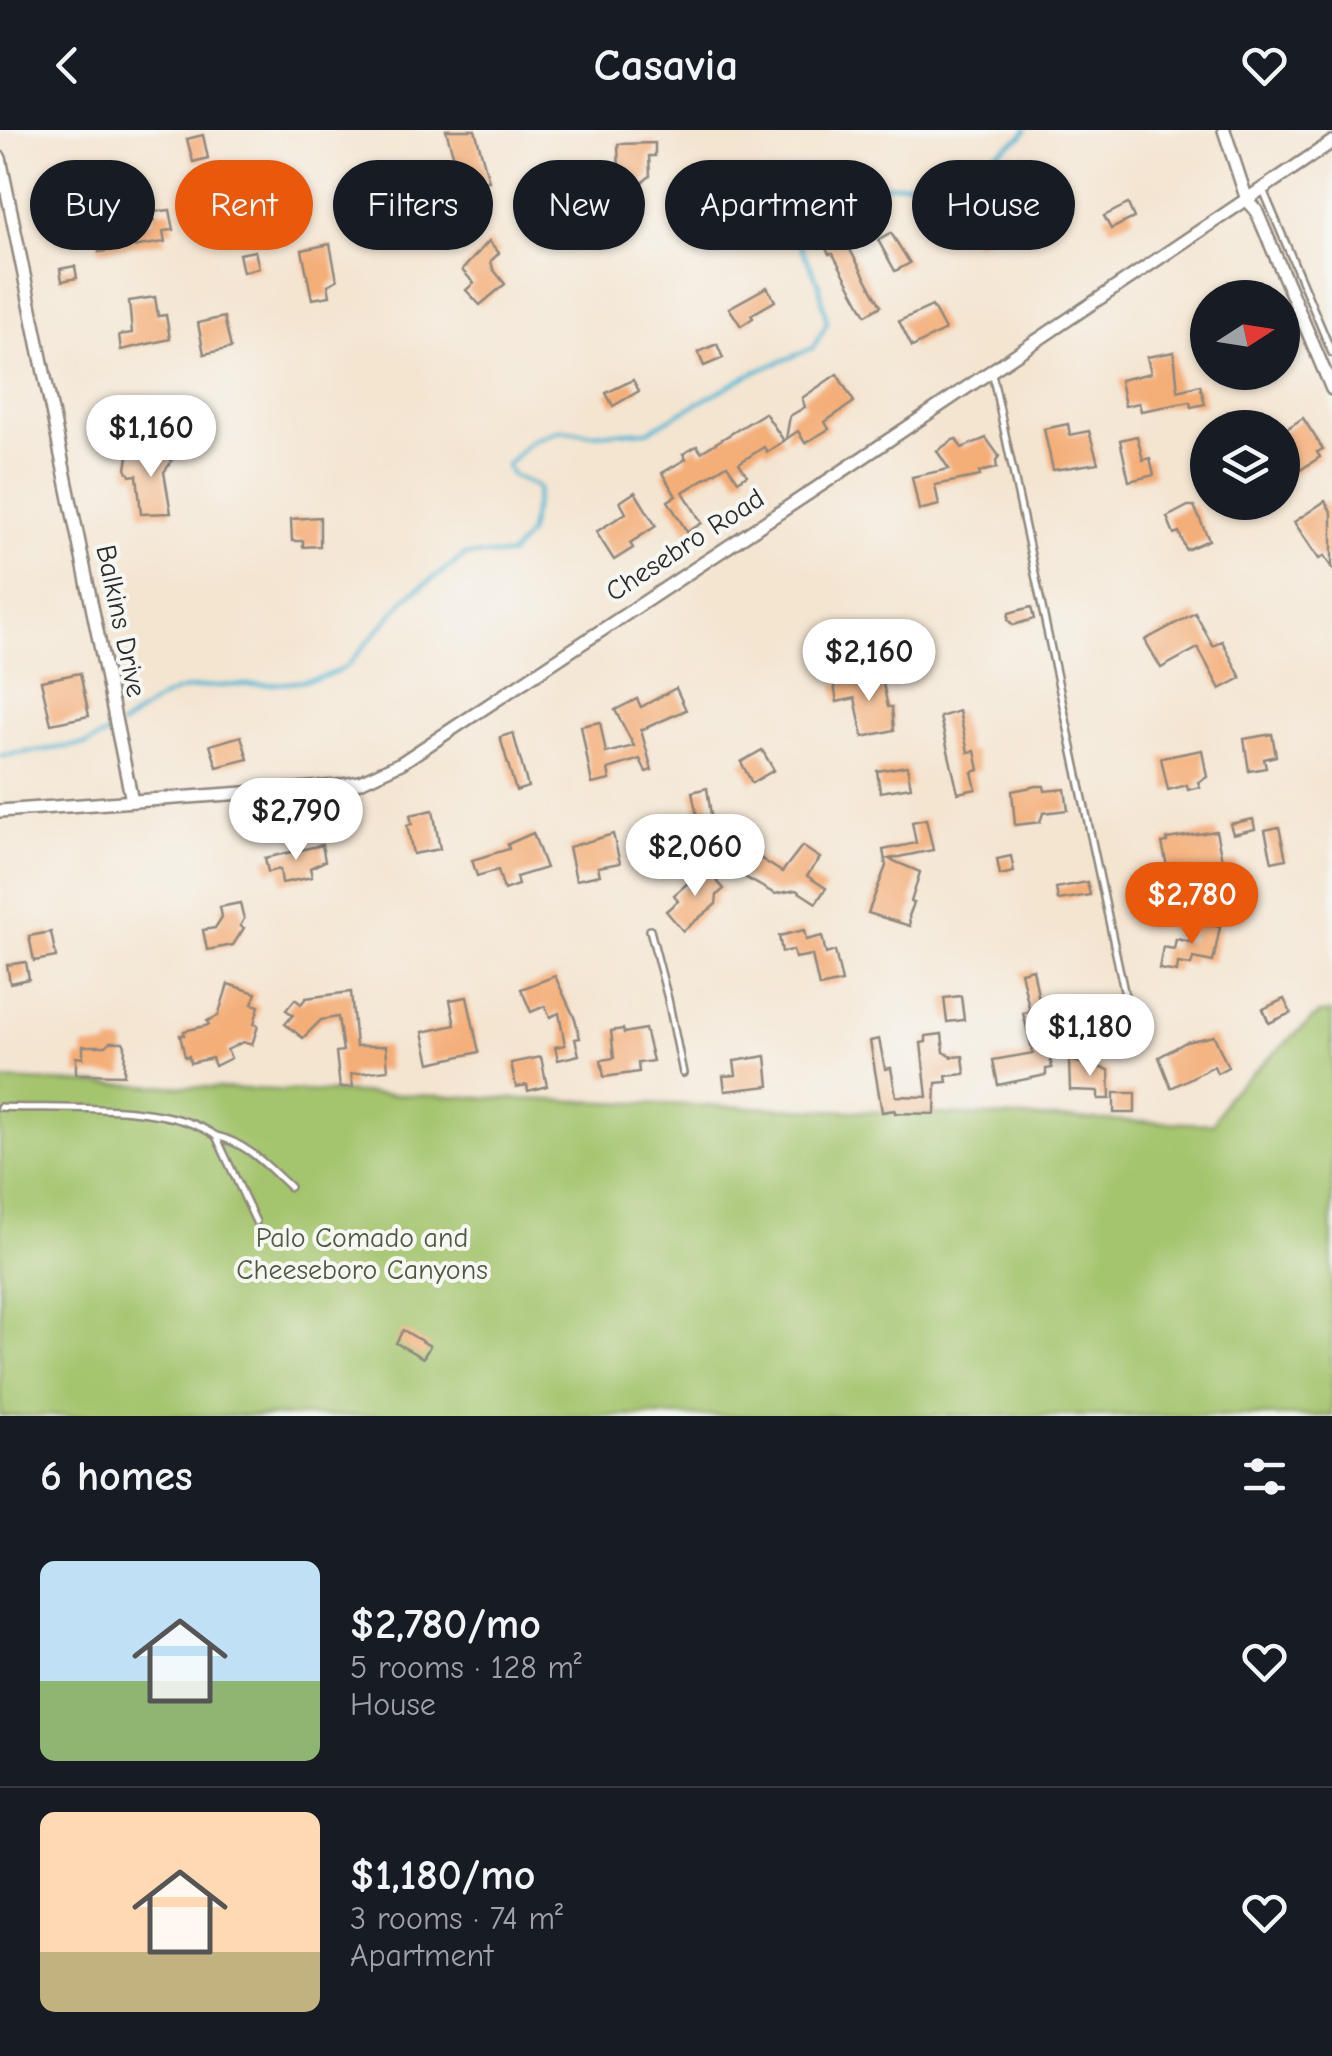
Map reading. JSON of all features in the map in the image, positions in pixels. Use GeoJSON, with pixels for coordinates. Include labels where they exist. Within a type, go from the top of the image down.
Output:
{"type":"FeatureCollection","features":[{"type":"Feature","properties":{"kind":"street"},"geometry":{"type":"LineString","coordinates":[[1224,130],[1247,200],[1256,210],[1332,389]]}},
{"type":"Feature","properties":{"kind":"street","name":"Chesebro Road"},"geometry":{"type":"LineString","coordinates":[[0,810],[337,786],[376,776],[1332,142]]}},
{"type":"Feature","properties":{"kind":"street","name":"Balkins Drive"},"geometry":{"type":"LineString","coordinates":[[0,158],[132,800]]}},
{"type":"Feature","properties":{"kind":"lane"},"geometry":{"type":"LineString","coordinates":[[1263,189],[1332,353]]}},
{"type":"Feature","properties":{"kind":"lane"},"geometry":{"type":"LineString","coordinates":[[992,370],[1130,1020]]}},
{"type":"Feature","properties":{"kind":"lane"},"geometry":{"type":"LineString","coordinates":[[650,930],[683,1072]]}},
{"type":"Feature","properties":{"kind":"lane"},"geometry":{"type":"LineString","coordinates":[[0,1107],[158,1114],[190,1122],[216,1136],[234,1140],[290,1187]]}},
{"type":"Feature","properties":{"kind":"lane"},"geometry":{"type":"LineString","coordinates":[[216,1136],[256,1222]]}},
{"type":"Feature","properties":{"kind":"green space","name":"Palo Comado and Cheeseboro Canyons"},"geometry":{"type":"Polygon","coordinates":[[[1332,1012],[1332,1416],[0,1416],[0,1080],[1213,1124],[1228,1095],[1319,1013],[1332,1012]]]}},
{"type":"Feature","properties":{"kind":"building"},"geometry":{"type":"Polygon","coordinates":[[[446,130],[475,130],[483,160],[455,160],[446,130]]]}},
{"type":"Feature","properties":{"kind":"building"},"geometry":{"type":"Polygon","coordinates":[[[203,135],[208,158],[192,160],[187,139],[203,135]]]}},
{"type":"Feature","properties":{"kind":"building"},"geometry":{"type":"Polygon","coordinates":[[[655,143],[655,156],[649,156],[650,176],[645,180],[645,160],[619,160],[618,144],[655,143]]]}},
{"type":"Feature","properties":{"kind":"building"},"geometry":{"type":"Polygon","coordinates":[[[1128,204],[1134,218],[1111,229],[1104,216],[1128,204]]]}},
{"type":"Feature","properties":{"kind":"building"},"geometry":{"type":"Polygon","coordinates":[[[170,210],[174,230],[163,231],[165,242],[155,244],[155,212],[170,210]]]}},
{"type":"Feature","properties":{"kind":"building"},"geometry":{"type":"Polygon","coordinates":[[[892,235],[910,263],[895,271],[883,250],[892,250],[892,235]]]}},
{"type":"Feature","properties":{"kind":"building"},"geometry":{"type":"Polygon","coordinates":[[[330,244],[337,280],[328,285],[330,296],[312,299],[302,250],[330,244]]]}},
{"type":"Feature","properties":{"kind":"building"},"geometry":{"type":"Polygon","coordinates":[[[493,246],[499,253],[491,261],[493,269],[505,284],[480,305],[466,290],[474,283],[462,270],[481,250],[493,250],[493,246]]]}},
{"type":"Feature","properties":{"kind":"building"},"geometry":{"type":"Polygon","coordinates":[[[827,250],[850,250],[881,306],[866,315],[833,254],[827,250]]]}},
{"type":"Feature","properties":{"kind":"building"},"geometry":{"type":"Polygon","coordinates":[[[255,251],[259,268],[243,272],[239,254],[255,251]]]}},
{"type":"Feature","properties":{"kind":"building"},"geometry":{"type":"Polygon","coordinates":[[[75,266],[77,278],[62,281],[60,269],[75,266]]]}},
{"type":"Feature","properties":{"kind":"building"},"geometry":{"type":"Polygon","coordinates":[[[767,287],[775,301],[741,326],[729,308],[767,287]]]}},
{"type":"Feature","properties":{"kind":"building"},"geometry":{"type":"Polygon","coordinates":[[[155,297],[158,316],[166,315],[170,339],[121,350],[119,335],[132,333],[129,301],[155,297]]]}},
{"type":"Feature","properties":{"kind":"building"},"geometry":{"type":"Polygon","coordinates":[[[932,306],[945,330],[912,347],[899,321],[932,306]]]}},
{"type":"Feature","properties":{"kind":"building"},"geometry":{"type":"Polygon","coordinates":[[[224,317],[231,348],[204,354],[198,323],[224,317]]]}},
{"type":"Feature","properties":{"kind":"building"},"geometry":{"type":"Polygon","coordinates":[[[717,344],[723,358],[704,366],[698,352],[717,344]]]}},
{"type":"Feature","properties":{"kind":"building"},"geometry":{"type":"Polygon","coordinates":[[[1174,352],[1178,391],[1201,390],[1205,404],[1191,407],[1190,402],[1141,411],[1139,403],[1125,406],[1120,380],[1151,373],[1147,357],[1174,352]]]}},
{"type":"Feature","properties":{"kind":"building"},"geometry":{"type":"Polygon","coordinates":[[[837,374],[854,402],[825,422],[829,429],[805,443],[798,431],[786,439],[790,416],[805,407],[802,398],[837,374]]]}},
{"type":"Feature","properties":{"kind":"building"},"geometry":{"type":"Polygon","coordinates":[[[633,380],[639,391],[613,406],[606,393],[633,380]]]}},
{"type":"Feature","properties":{"kind":"building"},"geometry":{"type":"Polygon","coordinates":[[[765,413],[784,441],[767,452],[764,447],[739,463],[747,475],[738,481],[727,465],[683,492],[702,523],[687,532],[668,501],[676,496],[662,473],[686,459],[683,454],[697,446],[701,452],[765,413]]]}},
{"type":"Feature","properties":{"kind":"building"},"geometry":{"type":"Polygon","coordinates":[[[1303,418],[1323,449],[1317,452],[1320,457],[1300,470],[1303,418]]]}},
{"type":"Feature","properties":{"kind":"building"},"geometry":{"type":"Polygon","coordinates":[[[1068,424],[1070,435],[1089,431],[1098,463],[1053,470],[1044,429],[1068,424]]]}},
{"type":"Feature","properties":{"kind":"building"},"geometry":{"type":"Polygon","coordinates":[[[1137,436],[1143,460],[1150,458],[1154,475],[1129,481],[1120,440],[1137,436]]]}},
{"type":"Feature","properties":{"kind":"building"},"geometry":{"type":"Polygon","coordinates":[[[986,438],[999,456],[997,468],[979,472],[980,476],[935,485],[939,505],[919,510],[912,477],[949,469],[937,451],[953,440],[962,448],[986,438]]]}},
{"type":"Feature","properties":{"kind":"building"},"geometry":{"type":"Polygon","coordinates":[[[165,446],[166,456],[172,461],[164,472],[171,513],[141,514],[137,475],[130,476],[126,469],[128,456],[151,455],[150,447],[165,446]]]}},
{"type":"Feature","properties":{"kind":"building"},"geometry":{"type":"Polygon","coordinates":[[[635,492],[656,526],[630,543],[633,548],[614,560],[596,532],[626,513],[620,502],[635,492]]]}},
{"type":"Feature","properties":{"kind":"building"},"geometry":{"type":"Polygon","coordinates":[[[1325,501],[1332,513],[1332,568],[1324,556],[1319,559],[1294,522],[1325,501]]]}},
{"type":"Feature","properties":{"kind":"building"},"geometry":{"type":"Polygon","coordinates":[[[1190,506],[1190,520],[1200,520],[1209,540],[1186,550],[1167,517],[1190,506]]]}},
{"type":"Feature","properties":{"kind":"building"},"geometry":{"type":"Polygon","coordinates":[[[320,517],[320,546],[303,547],[303,541],[292,541],[291,519],[320,517]]]}},
{"type":"Feature","properties":{"kind":"building"},"geometry":{"type":"Polygon","coordinates":[[[1031,607],[1034,619],[1013,625],[1008,620],[1009,613],[1031,607]]]}},
{"type":"Feature","properties":{"kind":"building"},"geometry":{"type":"Polygon","coordinates":[[[1195,613],[1213,646],[1222,641],[1241,678],[1220,689],[1198,648],[1161,668],[1145,640],[1195,613]]]}},
{"type":"Feature","properties":{"kind":"building"},"geometry":{"type":"Polygon","coordinates":[[[80,673],[89,716],[51,724],[41,681],[80,673]]]}},
{"type":"Feature","properties":{"kind":"building"},"geometry":{"type":"Polygon","coordinates":[[[881,674],[888,707],[892,707],[894,730],[863,737],[855,698],[837,702],[834,685],[881,674]]]}},
{"type":"Feature","properties":{"kind":"building"},"geometry":{"type":"Polygon","coordinates":[[[676,688],[686,710],[641,730],[652,770],[646,772],[640,759],[608,769],[610,780],[592,784],[581,726],[600,722],[606,753],[634,746],[615,710],[637,699],[641,707],[676,688]]]}},
{"type":"Feature","properties":{"kind":"building"},"geometry":{"type":"Polygon","coordinates":[[[959,711],[968,752],[975,751],[979,770],[972,772],[976,789],[958,793],[940,717],[959,711]]]}},
{"type":"Feature","properties":{"kind":"building"},"geometry":{"type":"Polygon","coordinates":[[[513,733],[528,787],[516,791],[500,737],[513,733]]]}},
{"type":"Feature","properties":{"kind":"building"},"geometry":{"type":"Polygon","coordinates":[[[1272,734],[1276,756],[1264,759],[1266,768],[1249,771],[1244,739],[1272,734]]]}},
{"type":"Feature","properties":{"kind":"building"},"geometry":{"type":"Polygon","coordinates":[[[241,736],[248,759],[217,767],[210,745],[241,736]]]}},
{"type":"Feature","properties":{"kind":"building"},"geometry":{"type":"Polygon","coordinates":[[[762,750],[774,770],[752,783],[741,762],[762,750]]]}},
{"type":"Feature","properties":{"kind":"building"},"geometry":{"type":"Polygon","coordinates":[[[1202,750],[1207,777],[1198,782],[1200,787],[1188,790],[1187,785],[1168,790],[1161,758],[1202,750]]]}},
{"type":"Feature","properties":{"kind":"building"},"geometry":{"type":"Polygon","coordinates":[[[907,766],[911,787],[880,792],[877,771],[907,766]]]}},
{"type":"Feature","properties":{"kind":"building"},"geometry":{"type":"Polygon","coordinates":[[[1044,786],[1045,791],[1065,789],[1068,810],[1043,813],[1040,822],[1015,825],[1012,791],[1044,786]]]}},
{"type":"Feature","properties":{"kind":"building"},"geometry":{"type":"Polygon","coordinates":[[[707,788],[713,828],[700,831],[692,792],[707,788]]]}},
{"type":"Feature","properties":{"kind":"building"},"geometry":{"type":"Polygon","coordinates":[[[433,810],[440,849],[413,854],[407,825],[412,824],[410,815],[433,810]]]}},
{"type":"Feature","properties":{"kind":"building"},"geometry":{"type":"Polygon","coordinates":[[[926,819],[933,850],[889,859],[920,872],[911,902],[914,903],[910,926],[868,913],[886,866],[883,850],[916,843],[912,822],[926,819]]]}},
{"type":"Feature","properties":{"kind":"building"},"geometry":{"type":"Polygon","coordinates":[[[1253,819],[1255,829],[1233,834],[1230,824],[1253,819]]]}},
{"type":"Feature","properties":{"kind":"building"},"geometry":{"type":"Polygon","coordinates":[[[1279,827],[1286,859],[1272,862],[1265,830],[1279,827]]]}},
{"type":"Feature","properties":{"kind":"building"},"geometry":{"type":"Polygon","coordinates":[[[1216,831],[1223,864],[1237,861],[1240,878],[1208,886],[1206,881],[1185,885],[1187,892],[1168,896],[1162,872],[1168,871],[1162,843],[1216,831]]]}},
{"type":"Feature","properties":{"kind":"building"},"geometry":{"type":"Polygon","coordinates":[[[533,833],[546,868],[516,877],[518,885],[504,890],[498,870],[477,876],[472,860],[509,849],[508,844],[533,833]]]}},
{"type":"Feature","properties":{"kind":"building"},"geometry":{"type":"Polygon","coordinates":[[[613,834],[620,863],[598,867],[600,875],[576,880],[569,847],[613,834]]]}},
{"type":"Feature","properties":{"kind":"building"},"geometry":{"type":"Polygon","coordinates":[[[322,845],[325,861],[310,868],[312,877],[282,883],[280,869],[268,872],[265,858],[322,845]]]}},
{"type":"Feature","properties":{"kind":"building"},"geometry":{"type":"Polygon","coordinates":[[[802,846],[820,858],[807,876],[826,888],[816,903],[796,890],[775,894],[741,875],[744,870],[737,866],[747,850],[782,872],[802,846]]]}},
{"type":"Feature","properties":{"kind":"building"},"geometry":{"type":"Polygon","coordinates":[[[1011,856],[1014,872],[1000,875],[997,859],[1011,856]]]}},
{"type":"Feature","properties":{"kind":"building"},"geometry":{"type":"Polygon","coordinates":[[[705,868],[724,889],[717,895],[716,904],[683,931],[666,911],[678,901],[674,895],[705,868]]]}},
{"type":"Feature","properties":{"kind":"building"},"geometry":{"type":"Polygon","coordinates":[[[1087,882],[1090,895],[1058,900],[1056,888],[1087,882]]]}},
{"type":"Feature","properties":{"kind":"building"},"geometry":{"type":"Polygon","coordinates":[[[240,903],[244,919],[240,926],[244,928],[233,945],[207,950],[203,930],[215,928],[222,917],[220,907],[240,903]]]}},
{"type":"Feature","properties":{"kind":"building"},"geometry":{"type":"Polygon","coordinates":[[[1199,918],[1212,920],[1211,925],[1220,927],[1213,962],[1193,958],[1191,965],[1178,963],[1177,972],[1159,969],[1163,947],[1174,949],[1176,939],[1191,942],[1199,918]]]}},
{"type":"Feature","properties":{"kind":"building"},"geometry":{"type":"Polygon","coordinates":[[[804,930],[806,940],[822,936],[826,954],[835,951],[842,982],[819,987],[812,955],[795,958],[793,950],[782,952],[779,936],[804,930]]]}},
{"type":"Feature","properties":{"kind":"building"},"geometry":{"type":"Polygon","coordinates":[[[51,932],[56,957],[34,961],[29,936],[51,932]]]}},
{"type":"Feature","properties":{"kind":"building"},"geometry":{"type":"Polygon","coordinates":[[[26,962],[29,979],[10,983],[7,965],[26,962]]]}},
{"type":"Feature","properties":{"kind":"building"},"geometry":{"type":"Polygon","coordinates":[[[1033,969],[1052,1068],[1046,1069],[1046,1075],[998,1085],[993,1060],[1033,1053],[1023,1013],[1030,1012],[1021,972],[1033,969]]]}},
{"type":"Feature","properties":{"kind":"building"},"geometry":{"type":"Polygon","coordinates":[[[555,976],[580,1038],[575,1039],[579,1055],[558,1060],[555,1047],[565,1045],[559,1013],[550,1017],[545,1006],[531,1012],[521,989],[555,976]]]}},
{"type":"Feature","properties":{"kind":"building"},"geometry":{"type":"Polygon","coordinates":[[[228,984],[256,993],[252,1004],[259,1006],[254,1024],[258,1026],[252,1045],[243,1042],[227,1050],[231,1058],[215,1066],[212,1058],[190,1063],[180,1035],[209,1025],[207,1021],[218,1016],[228,984]]]}},
{"type":"Feature","properties":{"kind":"building"},"geometry":{"type":"Polygon","coordinates":[[[351,992],[356,1046],[386,1046],[388,1070],[351,1074],[353,1087],[340,1088],[336,1052],[343,1051],[338,1017],[321,1020],[303,1038],[285,1024],[293,1015],[286,1010],[295,999],[301,1004],[306,998],[351,992]]]}},
{"type":"Feature","properties":{"kind":"building"},"geometry":{"type":"Polygon","coordinates":[[[961,996],[964,1020],[947,1022],[944,998],[961,996]]]}},
{"type":"Feature","properties":{"kind":"building"},"geometry":{"type":"Polygon","coordinates":[[[467,997],[479,1052],[430,1063],[423,1032],[455,1025],[450,1000],[467,997]]]}},
{"type":"Feature","properties":{"kind":"building"},"geometry":{"type":"Polygon","coordinates":[[[1284,999],[1291,1013],[1269,1023],[1263,1009],[1284,999]]]}},
{"type":"Feature","properties":{"kind":"building"},"geometry":{"type":"Polygon","coordinates":[[[623,1029],[624,1033],[645,1029],[653,1061],[638,1063],[639,1072],[604,1077],[601,1060],[614,1058],[611,1031],[623,1029]]]}},
{"type":"Feature","properties":{"kind":"building"},"geometry":{"type":"Polygon","coordinates":[[[942,1034],[944,1052],[952,1057],[963,1056],[965,1074],[946,1076],[947,1082],[936,1083],[935,1114],[882,1112],[870,1041],[879,1039],[885,1069],[891,1068],[896,1096],[927,1097],[921,1043],[926,1042],[926,1036],[942,1034]]]}},
{"type":"Feature","properties":{"kind":"building"},"geometry":{"type":"Polygon","coordinates":[[[1214,1036],[1228,1067],[1217,1073],[1214,1066],[1171,1088],[1159,1057],[1186,1042],[1214,1036]]]}},
{"type":"Feature","properties":{"kind":"building"},"geometry":{"type":"Polygon","coordinates":[[[123,1042],[125,1046],[124,1075],[76,1074],[76,1057],[83,1058],[83,1046],[106,1046],[123,1042]]]}},
{"type":"Feature","properties":{"kind":"building"},"geometry":{"type":"Polygon","coordinates":[[[766,1056],[769,1086],[725,1091],[723,1076],[736,1075],[734,1061],[766,1056]]]}},
{"type":"Feature","properties":{"kind":"building"},"geometry":{"type":"Polygon","coordinates":[[[541,1057],[547,1086],[528,1091],[527,1085],[516,1087],[511,1063],[541,1057]]]}},
{"type":"Feature","properties":{"kind":"building"},"geometry":{"type":"Polygon","coordinates":[[[1069,1060],[1109,1070],[1110,1099],[1098,1099],[1098,1091],[1070,1090],[1069,1060]]]}},
{"type":"Feature","properties":{"kind":"building"},"geometry":{"type":"Polygon","coordinates":[[[1114,1093],[1135,1093],[1135,1113],[1114,1113],[1114,1093]]]}},
{"type":"Feature","properties":{"kind":"building"},"geometry":{"type":"Polygon","coordinates":[[[403,1330],[430,1346],[423,1358],[396,1343],[403,1330]]]}},
{"type":"Feature","properties":{"kind":"waterway"},"geometry":{"type":"LineString","coordinates":[[121,726],[182,690],[310,680],[347,666],[408,596],[466,555],[510,555],[528,535],[539,488],[512,475],[507,465],[531,441],[561,430],[589,434],[648,431],[750,374],[813,348],[827,323],[819,284],[786,216],[787,203],[797,194],[814,186],[846,190],[957,177],[1026,130]]}},
{"type":"Feature","properties":{"kind":"waterway"},"geometry":{"type":"LineString","coordinates":[[0,756],[87,744],[113,732]]}}]}
